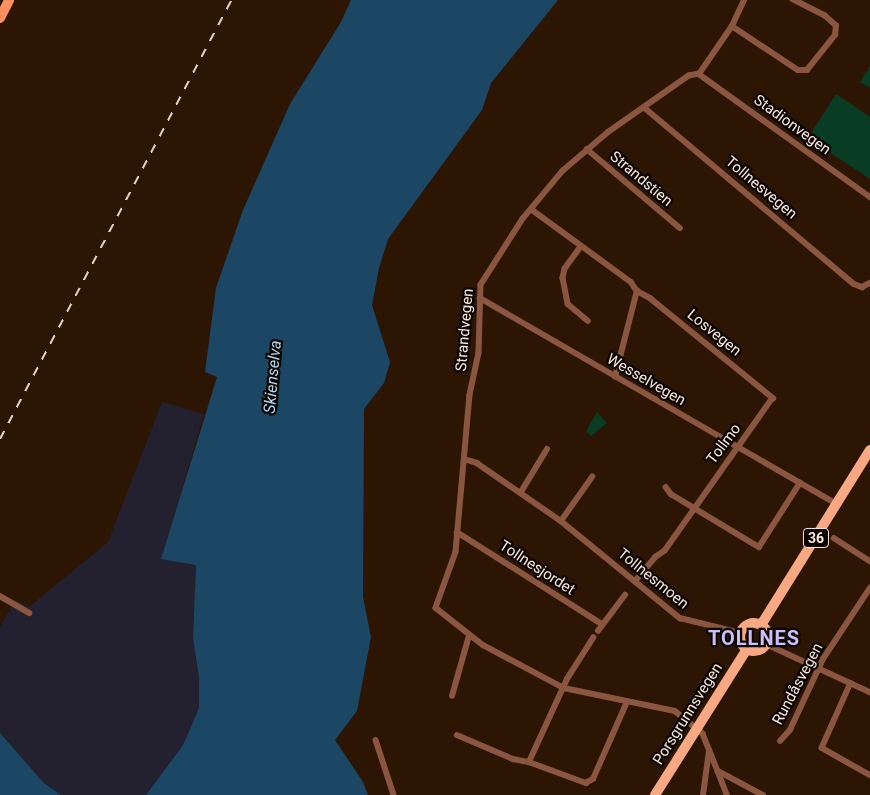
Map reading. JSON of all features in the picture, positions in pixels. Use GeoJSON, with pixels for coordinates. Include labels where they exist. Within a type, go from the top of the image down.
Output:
{"type":"FeatureCollection","features":[{"type":"Feature","properties":{"kind":"highway","name":"36"},"geometry":{"type":"LineString","coordinates":[[761,625],[870,450]]}},
{"type":"Feature","properties":{"kind":"highway"},"geometry":{"type":"LineString","coordinates":[[749,625],[761,625],[768,636],[766,644],[758,650],[747,649],[742,644],[741,633],[749,625]]}},
{"type":"Feature","properties":{"kind":"highway","name":"Porsgrunnsvegen"},"geometry":{"type":"LineString","coordinates":[[655,795],[747,649]]}},
{"type":"Feature","properties":{"kind":"main road"},"geometry":{"type":"LineString","coordinates":[[0,18],[9,0]]}},
{"type":"Feature","properties":{"kind":"street"},"geometry":{"type":"LineString","coordinates":[[699,74],[732,26],[744,0]]}},
{"type":"Feature","properties":{"kind":"street"},"geometry":{"type":"LineString","coordinates":[[732,26],[767,52],[805,71],[835,35],[836,26],[825,16],[793,0]]}},
{"type":"Feature","properties":{"kind":"street","name":"Strandvegen"},"geometry":{"type":"LineString","coordinates":[[697,728],[675,711],[564,688],[469,636],[436,608],[454,564],[470,395],[479,353],[480,298],[484,280],[530,209],[587,149],[689,76],[699,74]]}},
{"type":"Feature","properties":{"kind":"street","name":"Stadionvegen"},"geometry":{"type":"LineString","coordinates":[[699,74],[870,197]]}},
{"type":"Feature","properties":{"kind":"street","name":"Tollnesvegen"},"geometry":{"type":"LineString","coordinates":[[646,108],[859,287],[870,282]]}},
{"type":"Feature","properties":{"kind":"street","name":"Strandstien"},"geometry":{"type":"LineString","coordinates":[[587,149],[680,228]]}},
{"type":"Feature","properties":{"kind":"street","name":"Losvegen"},"geometry":{"type":"LineString","coordinates":[[530,209],[631,282],[637,291],[650,298],[773,398]]}},
{"type":"Feature","properties":{"kind":"street"},"geometry":{"type":"LineString","coordinates":[[581,247],[565,269],[563,278],[568,304],[588,321]]}},
{"type":"Feature","properties":{"kind":"street"},"geometry":{"type":"LineString","coordinates":[[615,377],[637,291]]}},
{"type":"Feature","properties":{"kind":"street","name":"Wesselvegen"},"geometry":{"type":"LineString","coordinates":[[480,298],[837,504]]}},
{"type":"Feature","properties":{"kind":"street","name":"Tollmo"},"geometry":{"type":"LineString","coordinates":[[636,581],[654,559],[665,551],[736,447],[773,398]]}},
{"type":"Feature","properties":{"kind":"street"},"geometry":{"type":"LineString","coordinates":[[521,492],[546,449]]}},
{"type":"Feature","properties":{"kind":"street","name":"Tollnesmoen"},"geometry":{"type":"LineString","coordinates":[[464,459],[477,463],[561,521],[685,621],[741,633]]}},
{"type":"Feature","properties":{"kind":"street"},"geometry":{"type":"LineString","coordinates":[[561,521],[592,477]]}},
{"type":"Feature","properties":{"kind":"street"},"geometry":{"type":"LineString","coordinates":[[666,487],[671,494],[696,506],[759,547],[800,484]]}},
{"type":"Feature","properties":{"kind":"street","name":"Tollnesjordet"},"geometry":{"type":"LineString","coordinates":[[457,532],[602,624]]}},
{"type":"Feature","properties":{"kind":"street"},"geometry":{"type":"LineString","coordinates":[[834,538],[870,561]]}},
{"type":"Feature","properties":{"kind":"street","name":"Rundåsvegen"},"geometry":{"type":"LineString","coordinates":[[780,741],[790,730],[819,668],[870,588]]}},
{"type":"Feature","properties":{"kind":"street"},"geometry":{"type":"LineString","coordinates":[[598,631],[625,595]]}},
{"type":"Feature","properties":{"kind":"street"},"geometry":{"type":"LineString","coordinates":[[0,596],[29,612]]}},
{"type":"Feature","properties":{"kind":"street"},"geometry":{"type":"LineString","coordinates":[[452,696],[469,636]]}},
{"type":"Feature","properties":{"kind":"street"},"geometry":{"type":"LineString","coordinates":[[529,762],[564,688],[592,638]]}},
{"type":"Feature","properties":{"kind":"street"},"geometry":{"type":"LineString","coordinates":[[766,644],[870,692]]}},
{"type":"Feature","properties":{"kind":"street"},"geometry":{"type":"LineString","coordinates":[[852,683],[822,748],[870,775]]}},
{"type":"Feature","properties":{"kind":"street"},"geometry":{"type":"LineString","coordinates":[[457,735],[513,759],[529,762],[579,783],[589,782],[627,702]]}},
{"type":"Feature","properties":{"kind":"street"},"geometry":{"type":"LineString","coordinates":[[697,728],[718,771],[727,795]]}},
{"type":"Feature","properties":{"kind":"street"},"geometry":{"type":"LineString","coordinates":[[376,740],[394,795]]}},
{"type":"Feature","properties":{"kind":"street"},"geometry":{"type":"LineString","coordinates":[[702,795],[709,751]]}},
{"type":"Feature","properties":{"kind":"street"},"geometry":{"type":"LineString","coordinates":[[718,771],[763,795]]}},
{"type":"Feature","properties":{"kind":"shaded area"},"geometry":{"type":"Polygon","coordinates":[[[162,402],[204,414],[162,558],[196,565],[193,638],[199,678],[199,708],[183,745],[146,795],[61,795],[44,783],[0,733],[0,627],[15,600],[29,607],[108,542],[162,402]]]}},
{"type":"Feature","properties":{"kind":"green space"},"geometry":{"type":"Polygon","coordinates":[[[870,66],[870,88],[860,82],[870,66]]]}},
{"type":"Feature","properties":{"kind":"green space"},"geometry":{"type":"Polygon","coordinates":[[[836,94],[870,117],[870,179],[808,138],[836,94]]]}},
{"type":"Feature","properties":{"kind":"green space"},"geometry":{"type":"Polygon","coordinates":[[[597,412],[607,423],[591,436],[586,431],[597,412]]]}},
{"type":"Feature","properties":{"kind":"water","name":"Skienselva"},"geometry":{"type":"Polygon","coordinates":[[[351,0],[558,0],[491,83],[482,110],[388,239],[379,268],[372,305],[390,362],[384,383],[364,409],[363,597],[371,637],[357,711],[335,740],[363,782],[368,795],[146,795],[183,745],[199,708],[199,678],[193,638],[196,565],[161,559],[217,377],[205,372],[216,288],[243,210],[290,104],[341,22],[351,0]]]}},
{"type":"Feature","properties":{"kind":"water"},"geometry":{"type":"Polygon","coordinates":[[[0,733],[44,783],[61,795],[0,795],[0,733]]]}},
{"type":"Feature","properties":{"kind":"railway"},"geometry":{"type":"LineString","coordinates":[[0,439],[231,0]]}},
{"type":"Feature","properties":{"kind":"district","name":"TOLLNES"},"geometry":{"type":"Point","coordinates":[754,638]}}]}
